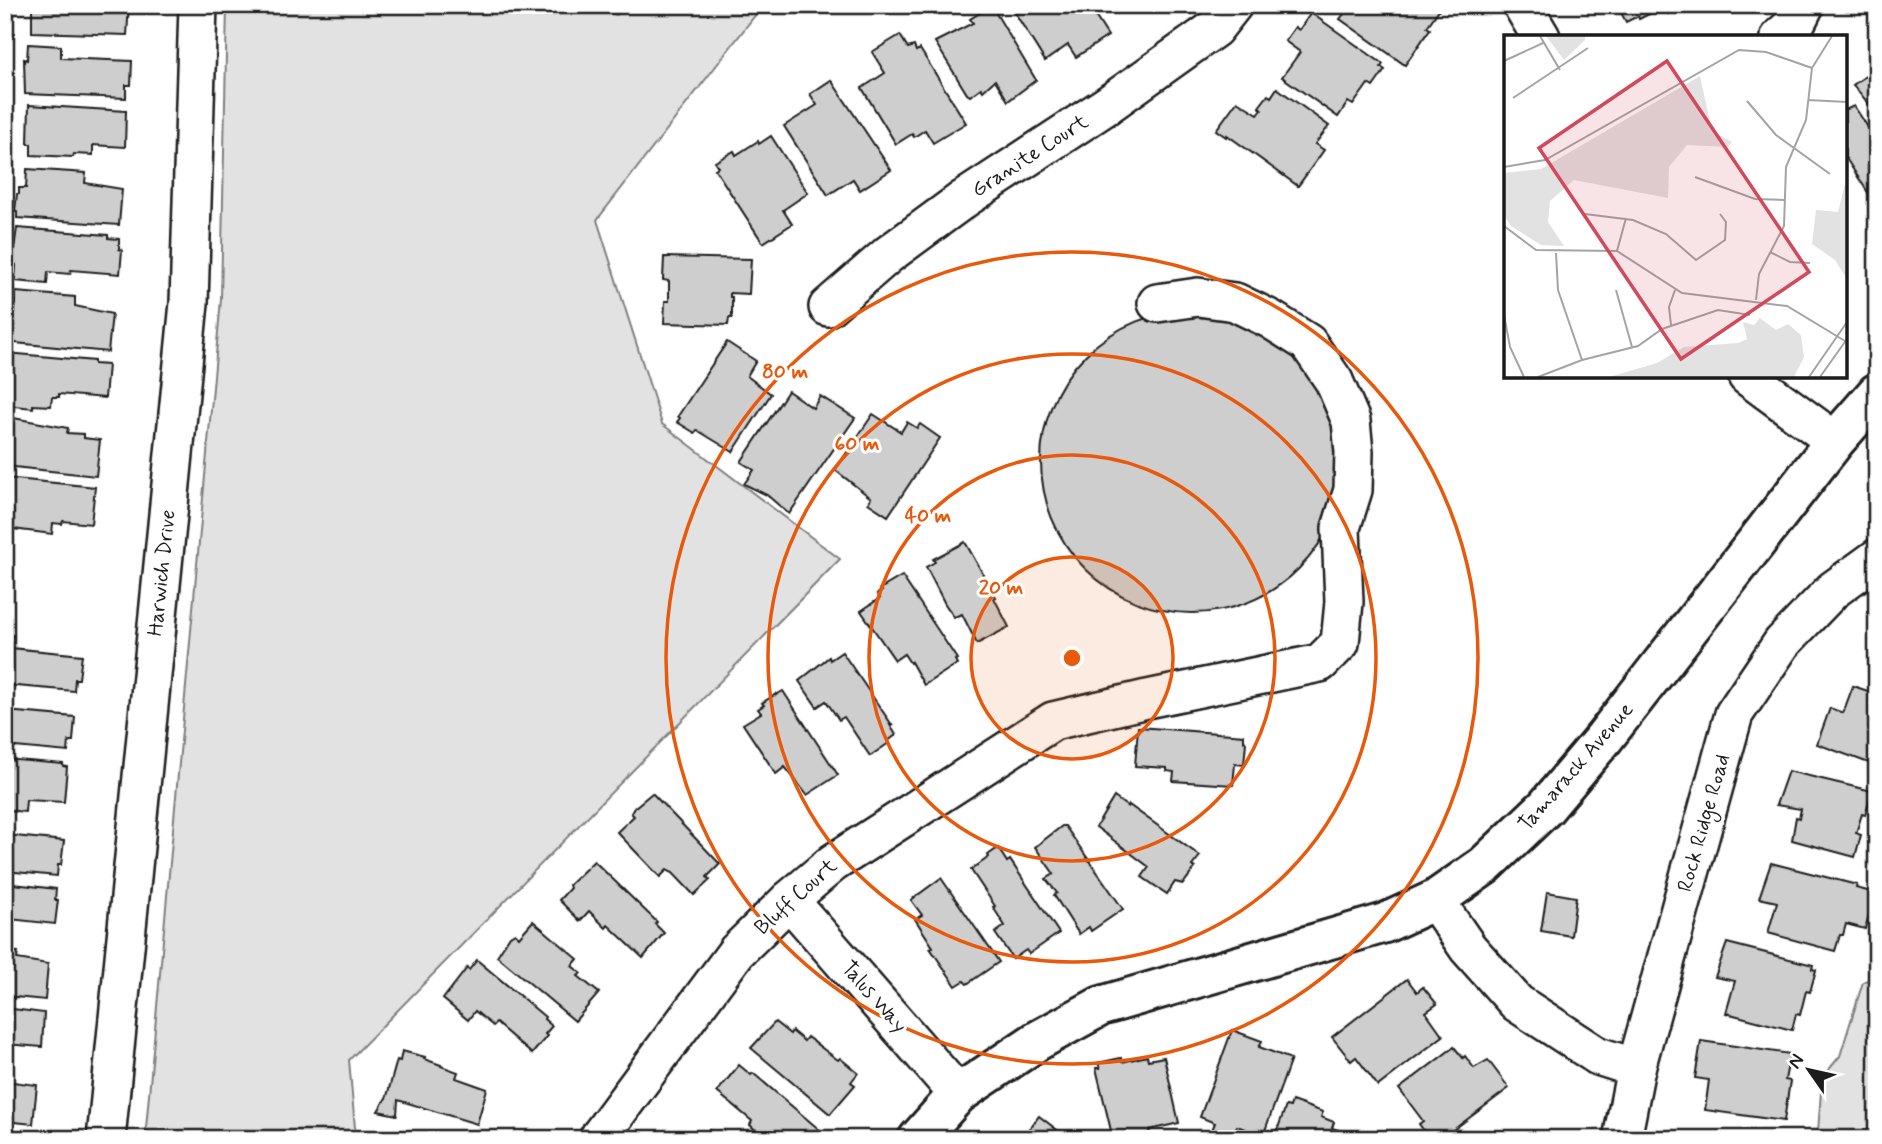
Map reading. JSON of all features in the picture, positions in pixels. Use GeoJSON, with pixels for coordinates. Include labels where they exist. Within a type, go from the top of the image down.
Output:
{"type":"FeatureCollection","features":[{"type":"Feature","properties":{"kind":"main road","name":"Tamarack Avenue"},"geometry":{"type":"LineString","coordinates":[[918,1139],[958,1094],[1037,1041],[1101,1006],[1385,923],[1435,900],[1485,865],[1546,807],[1621,717],[1835,441],[1877,393]]}},
{"type":"Feature","properties":{"kind":"street","name":"Harwich Drive"},"geometry":{"type":"LineString","coordinates":[[106,1139],[189,303],[198,5]]}},
{"type":"Feature","properties":{"kind":"street","name":"Granite Court"},"geometry":{"type":"LineString","coordinates":[[828,307],[889,254],[964,199],[1106,106],[1214,29],[1233,5]]}},
{"type":"Feature","properties":{"kind":"street"},"geometry":{"type":"LineString","coordinates":[[1521,5],[1540,35]]}},
{"type":"Feature","properties":{"kind":"street"},"geometry":{"type":"LineString","coordinates":[[1782,35],[1797,22],[1805,5]]}},
{"type":"Feature","properties":{"kind":"street","name":"Bluff Court"},"geometry":{"type":"LineString","coordinates":[[599,1137],[737,951],[832,863],[1053,721],[1320,663],[1340,643],[1344,602],[1341,528],[1353,490],[1354,452],[1351,421],[1334,381],[1308,343],[1270,319],[1235,302],[1198,297],[1157,303]]}},
{"type":"Feature","properties":{"kind":"street"},"geometry":{"type":"LineString","coordinates":[[1750,378],[1835,441]]}},
{"type":"Feature","properties":{"kind":"street","name":"Rock Ridge Road"},"geometry":{"type":"LineString","coordinates":[[1622,1139],[1636,1068],[1734,714],[1782,643],[1833,590],[1877,558]]}},
{"type":"Feature","properties":{"kind":"street","name":"Talus Way"},"geometry":{"type":"LineString","coordinates":[[789,900],[958,1094]]}},
{"type":"Feature","properties":{"kind":"street"},"geometry":{"type":"LineString","coordinates":[[1435,900],[1468,948],[1517,1003],[1598,1056],[1636,1068]]}},
{"type":"Feature","properties":{"kind":"shaded area"},"geometry":{"type":"Polygon","coordinates":[[[227,5],[593,5],[616,15],[634,5],[763,5],[597,220],[662,424],[840,559],[349,1060],[356,1139],[145,1139],[221,299],[227,5]]]}},
{"type":"Feature","properties":{"kind":"shaded area"},"geometry":{"type":"Polygon","coordinates":[[[1877,975],[1877,1139],[1807,1139],[1818,1132],[1822,1078],[1840,1056],[1863,982],[1877,975]]]}},
{"type":"Feature","properties":{"kind":"building"},"geometry":{"type":"Polygon","coordinates":[[[32,5],[129,5],[127,35],[32,32],[32,5]]]}},
{"type":"Feature","properties":{"kind":"building"},"geometry":{"type":"Polygon","coordinates":[[[1010,5],[1088,5],[1108,36],[1076,57],[1068,45],[1045,61],[1010,5]]]}},
{"type":"Feature","properties":{"kind":"building"},"geometry":{"type":"Polygon","coordinates":[[[1351,5],[1436,5],[1440,8],[1427,27],[1430,29],[1405,65],[1340,19],[1351,5]]]}},
{"type":"Feature","properties":{"kind":"building"},"geometry":{"type":"Polygon","coordinates":[[[1617,5],[1683,5],[1668,14],[1663,7],[1639,19],[1638,16],[1626,22],[1617,5]]]}},
{"type":"Feature","properties":{"kind":"building"},"geometry":{"type":"Polygon","coordinates":[[[988,8],[990,12],[994,10],[1036,80],[1008,101],[995,80],[983,91],[981,88],[970,96],[967,94],[935,42],[973,23],[970,19],[988,8]]]}},
{"type":"Feature","properties":{"kind":"building"},"geometry":{"type":"Polygon","coordinates":[[[1311,13],[1383,64],[1381,67],[1385,70],[1373,87],[1368,84],[1353,105],[1348,102],[1338,117],[1282,77],[1300,52],[1285,41],[1295,27],[1299,30],[1311,13]]]}},
{"type":"Feature","properties":{"kind":"building"},"geometry":{"type":"Polygon","coordinates":[[[900,35],[908,48],[914,46],[916,51],[920,49],[966,123],[933,143],[925,130],[896,144],[862,88],[885,73],[872,52],[900,35]]]}},
{"type":"Feature","properties":{"kind":"building"},"geometry":{"type":"Polygon","coordinates":[[[28,44],[61,46],[61,58],[132,61],[131,85],[126,85],[126,98],[25,94],[24,59],[27,60],[28,44]]]}},
{"type":"Feature","properties":{"kind":"building"},"geometry":{"type":"Polygon","coordinates":[[[1877,68],[1877,114],[1853,85],[1877,68]]]}},
{"type":"Feature","properties":{"kind":"building"},"geometry":{"type":"Polygon","coordinates":[[[831,80],[891,170],[860,190],[853,179],[828,195],[784,126],[817,105],[810,94],[831,80]]]}},
{"type":"Feature","properties":{"kind":"building"},"geometry":{"type":"Polygon","coordinates":[[[1277,88],[1329,126],[1315,144],[1324,150],[1298,186],[1216,130],[1237,101],[1258,114],[1262,109],[1259,107],[1277,88]]]}},
{"type":"Feature","properties":{"kind":"building"},"geometry":{"type":"Polygon","coordinates":[[[29,105],[126,111],[125,147],[93,145],[93,155],[74,154],[73,157],[31,155],[31,144],[28,144],[29,105]]]}},
{"type":"Feature","properties":{"kind":"building"},"geometry":{"type":"Polygon","coordinates":[[[1854,106],[1877,141],[1877,195],[1871,197],[1847,160],[1847,109],[1854,106]]]}},
{"type":"Feature","properties":{"kind":"building"},"geometry":{"type":"Polygon","coordinates":[[[771,136],[808,193],[783,210],[792,224],[763,243],[715,169],[718,167],[715,162],[734,151],[736,155],[771,136]]]}},
{"type":"Feature","properties":{"kind":"building"},"geometry":{"type":"Polygon","coordinates":[[[27,169],[86,173],[85,183],[122,189],[119,225],[17,218],[17,194],[19,188],[26,188],[27,169]]]}},
{"type":"Feature","properties":{"kind":"building"},"geometry":{"type":"Polygon","coordinates":[[[17,228],[108,235],[108,238],[119,239],[119,249],[122,250],[120,274],[71,270],[70,274],[48,272],[47,284],[15,281],[16,265],[12,262],[17,228]]]}},
{"type":"Feature","properties":{"kind":"building"},"geometry":{"type":"Polygon","coordinates":[[[664,257],[751,259],[749,294],[730,293],[732,318],[729,318],[728,325],[664,323],[665,301],[669,301],[669,281],[663,280],[664,257]]]}},
{"type":"Feature","properties":{"kind":"building"},"geometry":{"type":"Polygon","coordinates":[[[16,292],[75,297],[75,306],[112,314],[108,352],[5,342],[5,317],[8,311],[14,312],[16,292]]]}},
{"type":"Feature","properties":{"kind":"building"},"geometry":{"type":"Polygon","coordinates":[[[1192,311],[1221,314],[1250,323],[1276,337],[1299,355],[1317,378],[1331,404],[1340,433],[1343,462],[1340,491],[1331,520],[1317,546],[1299,569],[1276,587],[1250,601],[1221,610],[1192,613],[1163,610],[1134,601],[1108,587],[1085,569],[1067,546],[1053,520],[1044,491],[1041,462],[1044,433],[1053,404],[1067,378],[1085,355],[1108,337],[1134,323],[1163,314],[1192,311]]]}},
{"type":"Feature","properties":{"kind":"building"},"geometry":{"type":"Polygon","coordinates":[[[727,342],[756,361],[747,376],[771,394],[733,452],[697,430],[695,433],[677,422],[680,418],[678,416],[727,342]]]}},
{"type":"Feature","properties":{"kind":"building"},"geometry":{"type":"Polygon","coordinates":[[[7,353],[94,361],[94,364],[108,365],[105,398],[59,394],[59,397],[52,397],[51,406],[33,405],[33,408],[5,405],[7,353]]]}},
{"type":"Feature","properties":{"kind":"building"},"geometry":{"type":"Polygon","coordinates":[[[788,391],[813,408],[820,396],[855,418],[789,514],[767,495],[744,484],[754,470],[741,462],[788,391]]]}},
{"type":"Feature","properties":{"kind":"building"},"geometry":{"type":"Polygon","coordinates":[[[873,414],[901,432],[907,422],[917,428],[920,424],[940,438],[888,516],[868,503],[871,498],[835,470],[873,414]]]}},
{"type":"Feature","properties":{"kind":"building"},"geometry":{"type":"Polygon","coordinates":[[[8,417],[68,428],[67,433],[84,434],[84,438],[100,440],[96,476],[5,466],[5,428],[8,417]]]}},
{"type":"Feature","properties":{"kind":"building"},"geometry":{"type":"Polygon","coordinates":[[[5,478],[95,487],[91,524],[63,521],[62,524],[53,523],[52,534],[5,528],[5,478]]]}},
{"type":"Feature","properties":{"kind":"building"},"geometry":{"type":"Polygon","coordinates":[[[965,542],[996,597],[994,598],[1009,627],[977,644],[962,614],[954,617],[945,604],[926,567],[935,562],[933,559],[965,542]]]}},
{"type":"Feature","properties":{"kind":"building"},"geometry":{"type":"Polygon","coordinates":[[[902,576],[957,659],[957,664],[924,685],[904,654],[895,660],[861,611],[880,598],[877,594],[882,591],[880,589],[902,576]]]}},
{"type":"Feature","properties":{"kind":"building"},"geometry":{"type":"Polygon","coordinates":[[[5,634],[13,635],[11,648],[82,655],[79,679],[75,679],[74,691],[5,685],[5,634]]]}},
{"type":"Feature","properties":{"kind":"building"},"geometry":{"type":"Polygon","coordinates":[[[842,652],[892,725],[896,735],[870,756],[844,717],[839,720],[826,701],[817,707],[799,681],[829,657],[830,660],[842,652]]]}},
{"type":"Feature","properties":{"kind":"building"},"geometry":{"type":"Polygon","coordinates":[[[1853,686],[1877,694],[1877,766],[1817,744],[1830,708],[1843,713],[1853,686]]]}},
{"type":"Feature","properties":{"kind":"building"},"geometry":{"type":"Polygon","coordinates":[[[783,691],[838,775],[807,795],[785,767],[776,774],[743,724],[761,713],[758,709],[764,705],[762,703],[783,691]]]}},
{"type":"Feature","properties":{"kind":"building"},"geometry":{"type":"Polygon","coordinates":[[[5,696],[6,711],[75,717],[73,741],[69,741],[68,752],[5,746],[5,696]]]}},
{"type":"Feature","properties":{"kind":"building"},"geometry":{"type":"Polygon","coordinates":[[[1138,727],[1244,735],[1244,765],[1235,764],[1233,785],[1173,781],[1174,772],[1167,771],[1167,768],[1135,766],[1138,727]]]}},
{"type":"Feature","properties":{"kind":"building"},"geometry":{"type":"Polygon","coordinates":[[[5,759],[63,764],[67,767],[64,802],[26,800],[25,812],[5,810],[5,759]]]}},
{"type":"Feature","properties":{"kind":"building"},"geometry":{"type":"Polygon","coordinates":[[[1788,771],[1872,791],[1856,833],[1861,835],[1855,857],[1792,840],[1796,817],[1799,818],[1801,809],[1776,805],[1788,771]]]}},
{"type":"Feature","properties":{"kind":"building"},"geometry":{"type":"Polygon","coordinates":[[[652,793],[720,864],[707,877],[710,880],[694,895],[673,873],[667,870],[660,877],[617,832],[634,816],[631,813],[634,808],[652,793]]]}},
{"type":"Feature","properties":{"kind":"building"},"geometry":{"type":"Polygon","coordinates":[[[1114,797],[1200,856],[1183,884],[1175,882],[1167,894],[1142,877],[1149,867],[1096,827],[1114,797]]]}},
{"type":"Feature","properties":{"kind":"building"},"geometry":{"type":"Polygon","coordinates":[[[1065,826],[1123,909],[1091,931],[1089,927],[1079,934],[1054,895],[1057,893],[1046,879],[1054,874],[1035,847],[1065,826]]]}},
{"type":"Feature","properties":{"kind":"building"},"geometry":{"type":"Polygon","coordinates":[[[5,835],[64,841],[57,876],[5,871],[5,835]]]}},
{"type":"Feature","properties":{"kind":"building"},"geometry":{"type":"Polygon","coordinates":[[[998,848],[1007,862],[1010,860],[1059,933],[1029,954],[1026,950],[1013,959],[995,933],[1005,926],[971,870],[998,848]]]}},
{"type":"Feature","properties":{"kind":"building"},"geometry":{"type":"Polygon","coordinates":[[[594,861],[657,922],[655,924],[664,933],[643,958],[589,911],[580,921],[559,900],[570,888],[569,885],[594,861]]]}},
{"type":"Feature","properties":{"kind":"building"},"geometry":{"type":"Polygon","coordinates":[[[1771,863],[1857,885],[1856,888],[1875,893],[1865,929],[1846,924],[1835,951],[1768,933],[1777,902],[1759,898],[1771,863]]]}},
{"type":"Feature","properties":{"kind":"building"},"geometry":{"type":"Polygon","coordinates":[[[941,878],[999,962],[967,984],[964,981],[956,986],[930,948],[933,947],[915,919],[922,915],[911,900],[941,878]]]}},
{"type":"Feature","properties":{"kind":"building"},"geometry":{"type":"Polygon","coordinates":[[[5,883],[56,889],[55,900],[58,900],[55,924],[10,919],[9,923],[5,922],[5,883]]]}},
{"type":"Feature","properties":{"kind":"building"},"geometry":{"type":"Polygon","coordinates":[[[1547,892],[1576,897],[1571,936],[1541,931],[1547,892]]]}},
{"type":"Feature","properties":{"kind":"building"},"geometry":{"type":"Polygon","coordinates":[[[533,921],[578,959],[572,966],[581,973],[578,976],[599,993],[575,1021],[497,956],[510,936],[515,933],[519,937],[533,921]]]}},
{"type":"Feature","properties":{"kind":"building"},"geometry":{"type":"Polygon","coordinates":[[[1727,943],[1813,965],[1812,969],[1816,970],[1810,992],[1806,991],[1800,1015],[1796,1014],[1792,1030],[1726,1013],[1735,981],[1715,977],[1727,943]]]}},
{"type":"Feature","properties":{"kind":"building"},"geometry":{"type":"Polygon","coordinates":[[[5,951],[18,952],[17,959],[48,964],[45,1000],[5,996],[5,951]]]}},
{"type":"Feature","properties":{"kind":"building"},"geometry":{"type":"Polygon","coordinates":[[[477,960],[545,1017],[552,1026],[532,1054],[496,1023],[493,1026],[475,1011],[468,1020],[443,999],[467,968],[469,970],[477,960]]]}},
{"type":"Feature","properties":{"kind":"building"},"geometry":{"type":"Polygon","coordinates":[[[1407,979],[1417,992],[1423,987],[1437,1004],[1426,1012],[1443,1036],[1378,1086],[1356,1057],[1351,1061],[1332,1037],[1407,979]]]}},
{"type":"Feature","properties":{"kind":"building"},"geometry":{"type":"Polygon","coordinates":[[[5,1008],[44,1013],[42,1047],[5,1044],[5,1008]]]}},
{"type":"Feature","properties":{"kind":"building"},"geometry":{"type":"Polygon","coordinates":[[[775,1022],[804,1041],[807,1037],[858,1073],[851,1082],[855,1085],[830,1114],[751,1048],[775,1022]]]}},
{"type":"Feature","properties":{"kind":"building"},"geometry":{"type":"Polygon","coordinates":[[[1232,1030],[1262,1041],[1259,1047],[1291,1059],[1263,1136],[1237,1126],[1230,1139],[1211,1132],[1215,1123],[1200,1117],[1232,1030]]]}},
{"type":"Feature","properties":{"kind":"building"},"geometry":{"type":"Polygon","coordinates":[[[1701,1041],[1790,1054],[1785,1080],[1790,1081],[1784,1121],[1705,1110],[1709,1080],[1695,1078],[1701,1041]]]}},
{"type":"Feature","properties":{"kind":"building"},"geometry":{"type":"Polygon","coordinates":[[[1454,1047],[1474,1068],[1488,1060],[1509,1088],[1441,1139],[1430,1139],[1419,1124],[1423,1121],[1399,1089],[1454,1047]]]}},
{"type":"Feature","properties":{"kind":"building"},"geometry":{"type":"Polygon","coordinates":[[[402,1051],[425,1057],[424,1059],[458,1072],[456,1078],[487,1089],[477,1124],[398,1100],[397,1115],[378,1111],[387,1096],[402,1051]]]}},
{"type":"Feature","properties":{"kind":"building"},"geometry":{"type":"Polygon","coordinates":[[[1147,1056],[1148,1060],[1164,1057],[1179,1123],[1149,1130],[1151,1139],[1113,1139],[1096,1068],[1100,1068],[1098,1063],[1121,1058],[1122,1062],[1147,1056]]]}},
{"type":"Feature","properties":{"kind":"building"},"geometry":{"type":"Polygon","coordinates":[[[739,1065],[751,1075],[753,1073],[821,1131],[814,1139],[765,1139],[750,1125],[752,1121],[717,1092],[739,1065]]]}},
{"type":"Feature","properties":{"kind":"building"},"geometry":{"type":"Polygon","coordinates":[[[5,1081],[37,1085],[33,1124],[5,1121],[5,1081]]]}},
{"type":"Feature","properties":{"kind":"building"},"geometry":{"type":"Polygon","coordinates":[[[1292,1101],[1323,1112],[1321,1117],[1334,1122],[1332,1128],[1348,1133],[1346,1139],[1274,1139],[1286,1106],[1290,1107],[1292,1101]]]}},
{"type":"Feature","properties":{"kind":"building"},"geometry":{"type":"Polygon","coordinates":[[[1039,1116],[1069,1139],[1022,1139],[1039,1116]]]}},
{"type":"Feature","properties":{"kind":"building"},"geometry":{"type":"Polygon","coordinates":[[[709,1130],[716,1136],[718,1133],[724,1139],[701,1139],[709,1130]]]}},
{"type":"Feature","properties":{"kind":"building"},"geometry":{"type":"Polygon","coordinates":[[[5,1133],[31,1135],[30,1139],[5,1139],[5,1133]]]}},
{"type":"Feature","properties":{"kind":"building"},"geometry":{"type":"Polygon","coordinates":[[[1776,1136],[1776,1139],[1692,1139],[1776,1136]]]}}]}
